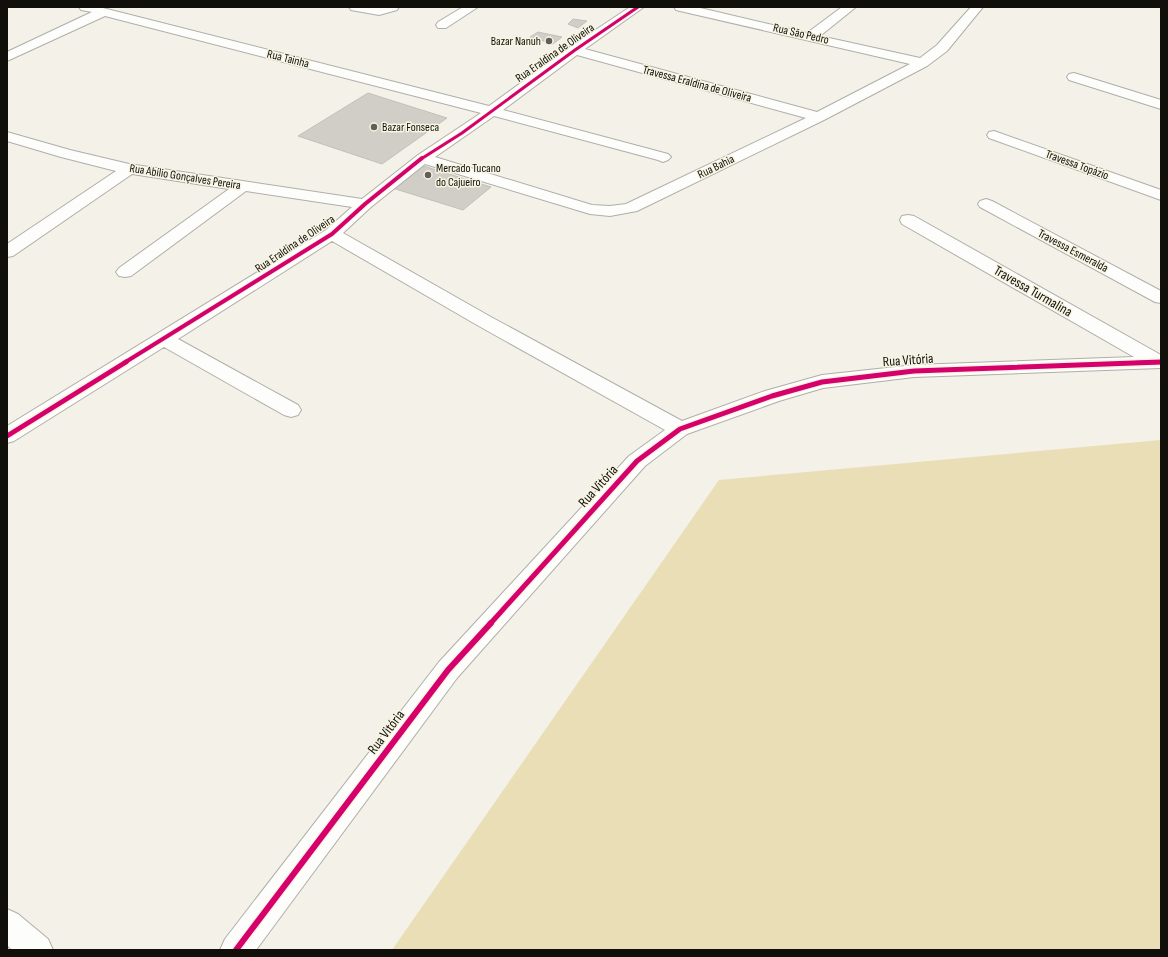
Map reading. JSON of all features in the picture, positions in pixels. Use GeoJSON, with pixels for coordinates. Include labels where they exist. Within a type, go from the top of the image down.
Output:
{"type":"FeatureCollection","features":[{"type":"Feature","properties":{"kind":"street","name":"Rua Tainha"},"geometry":{"type":"LineString","coordinates":[[85,7],[491,111],[663,157]]}},
{"type":"Feature","properties":{"kind":"street"},"geometry":{"type":"LineString","coordinates":[[355,7],[379,11],[393,7]]}},
{"type":"Feature","properties":{"kind":"street"},"geometry":{"type":"LineString","coordinates":[[442,25],[472,7]]}},
{"type":"Feature","properties":{"kind":"street","name":"Rua São Pedro"},"geometry":{"type":"LineString","coordinates":[[680,7],[811,36],[922,63]]}},
{"type":"Feature","properties":{"kind":"street"},"geometry":{"type":"LineString","coordinates":[[811,36],[850,7]]}},
{"type":"Feature","properties":{"kind":"street","name":"Rua Bahia"},"geometry":{"type":"LineString","coordinates":[[423,158],[590,209],[603,212],[631,208],[819,117],[922,63],[942,48],[977,7]]}},
{"type":"Feature","properties":{"kind":"street","name":"Rua Eraldina de Oliveira"},"geometry":{"type":"LineString","coordinates":[[8,434],[164,340],[332,234],[365,204],[423,158],[462,134],[491,111],[634,8]]}},
{"type":"Feature","properties":{"kind":"street"},"geometry":{"type":"LineString","coordinates":[[7,57],[103,12]]}},
{"type":"Feature","properties":{"kind":"street","name":"Travessa Eraldina de Oliveira"},"geometry":{"type":"LineString","coordinates":[[575,50],[819,117]]}},
{"type":"Feature","properties":{"kind":"street"},"geometry":{"type":"LineString","coordinates":[[1074,77],[1161,105]]}},
{"type":"Feature","properties":{"kind":"street","name":"Travessa Topázio"},"geometry":{"type":"LineString","coordinates":[[994,135],[1161,195]]}},
{"type":"Feature","properties":{"kind":"street","name":"Rua Abílio Gonçalves Pereira"},"geometry":{"type":"LineString","coordinates":[[7,136],[66,154],[129,169],[365,204]]}},
{"type":"Feature","properties":{"kind":"street"},"geometry":{"type":"LineString","coordinates":[[7,252],[129,169]]}},
{"type":"Feature","properties":{"kind":"street"},"geometry":{"type":"LineString","coordinates":[[125,272],[243,186]]}},
{"type":"Feature","properties":{"kind":"street","name":"Travessa Esmeralda"},"geometry":{"type":"LineString","coordinates":[[986,204],[1161,298]]}},
{"type":"Feature","properties":{"kind":"street","name":"Travessa Turmalina"},"geometry":{"type":"LineString","coordinates":[[908,220],[1159,362]]}},
{"type":"Feature","properties":{"kind":"street"},"geometry":{"type":"LineString","coordinates":[[332,234],[484,321],[680,429]]}},
{"type":"Feature","properties":{"kind":"street"},"geometry":{"type":"LineString","coordinates":[[164,340],[291,410]]}},
{"type":"Feature","properties":{"kind":"street","name":"Rua Vitória"},"geometry":{"type":"LineString","coordinates":[[236,950],[448,670],[637,461],[680,429],[772,396],[822,382],[914,371],[1159,362]]}},
{"type":"Feature","properties":{"kind":"street"},"geometry":{"type":"LineString","coordinates":[[7,925],[37,950]]}},
{"type":"Feature","properties":{"kind":"shaded area"},"geometry":{"type":"Polygon","coordinates":[[[1161,440],[1161,950],[392,950],[719,480],[1161,440]]]}},
{"type":"Feature","properties":{"kind":"building"},"geometry":{"type":"Polygon","coordinates":[[[573,19],[587,21],[578,28],[568,24],[573,19]]]}},
{"type":"Feature","properties":{"kind":"building","name":"Bazar Nanuh"},"geometry":{"type":"Polygon","coordinates":[[[538,32],[562,37],[553,44],[530,37],[538,32]]]}},
{"type":"Feature","properties":{"kind":"building","name":"Bazar Fonseca"},"geometry":{"type":"Polygon","coordinates":[[[368,93],[447,118],[382,164],[298,136],[368,93]]]}},
{"type":"Feature","properties":{"kind":"building","name":"Mercado Tucano do Cajueiro"},"geometry":{"type":"Polygon","coordinates":[[[417,164],[491,187],[463,210],[389,187],[417,164]]]}},
{"type":"Feature","properties":{"kind":"cycle path"},"geometry":{"type":"LineString","coordinates":[[7,436],[332,234],[365,204],[423,158],[462,133],[575,50],[638,7]]}},
{"type":"Feature","properties":{"kind":"cycle path"},"geometry":{"type":"LineString","coordinates":[[236,950],[448,670],[637,461],[680,429],[772,396],[822,382],[914,371],[1161,362]]}},
{"type":"Feature","properties":{"kind":"place","name":"Bazar Nanuh"},"geometry":{"type":"Point","coordinates":[549,41]}},
{"type":"Feature","properties":{"kind":"place","name":"Bazar Fonseca"},"geometry":{"type":"Point","coordinates":[374,127]}},
{"type":"Feature","properties":{"kind":"place","name":"Mercado Tucano do Cajueiro"},"geometry":{"type":"Point","coordinates":[428,175]}}]}
